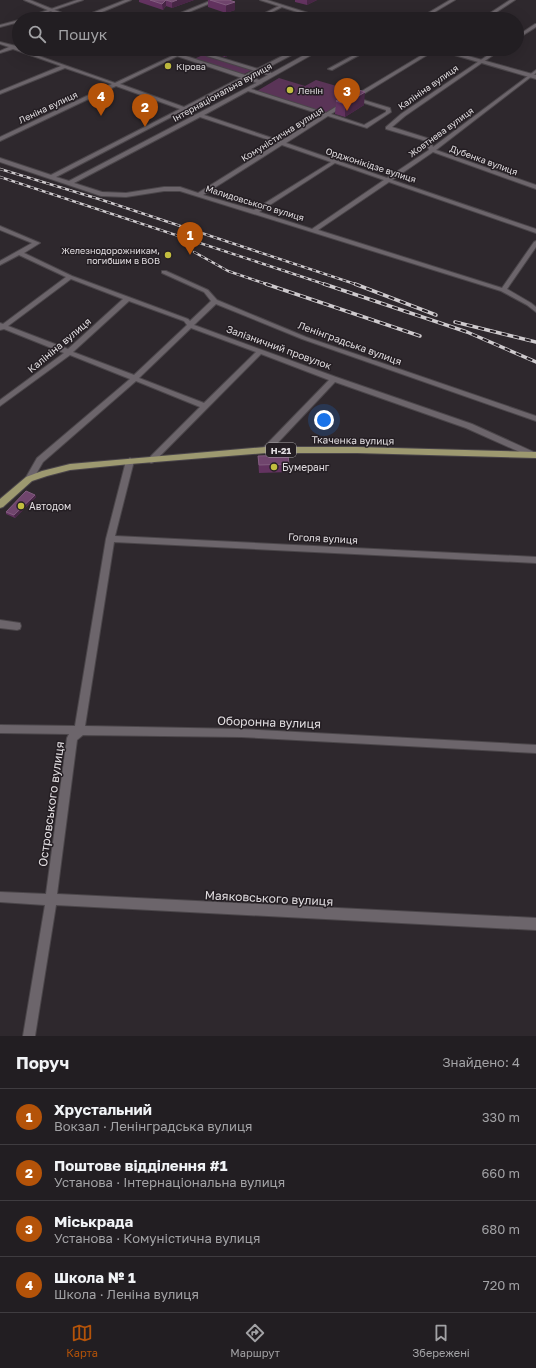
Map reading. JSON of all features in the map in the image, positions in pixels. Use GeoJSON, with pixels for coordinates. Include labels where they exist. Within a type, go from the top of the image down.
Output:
{"type":"FeatureCollection","features":[{"type":"Feature","properties":{"kind":"main road","name":"Ткаченка вулиця"},"geometry":{"type":"LineString","coordinates":[[29,479],[45,473],[70,467],[266,450],[357,450],[535,455]]}},
{"type":"Feature","properties":{"kind":"main road","name":"Н-21"},"geometry":{"type":"LineString","coordinates":[[0,504],[29,479]]}},
{"type":"Feature","properties":{"kind":"street"},"geometry":{"type":"LineString","coordinates":[[26,0],[57,12]]}},
{"type":"Feature","properties":{"kind":"street"},"geometry":{"type":"LineString","coordinates":[[46,12],[81,0]]}},
{"type":"Feature","properties":{"kind":"street"},"geometry":{"type":"LineString","coordinates":[[98,12],[129,0]]}},
{"type":"Feature","properties":{"kind":"street"},"geometry":{"type":"LineString","coordinates":[[105,12],[136,0]]}},
{"type":"Feature","properties":{"kind":"street"},"geometry":{"type":"LineString","coordinates":[[186,12],[216,0]]}},
{"type":"Feature","properties":{"kind":"street"},"geometry":{"type":"LineString","coordinates":[[262,0],[301,12]]}},
{"type":"Feature","properties":{"kind":"street"},"geometry":{"type":"LineString","coordinates":[[432,12],[453,0]]}},
{"type":"Feature","properties":{"kind":"street"},"geometry":{"type":"LineString","coordinates":[[494,12],[513,0]]}},
{"type":"Feature","properties":{"kind":"street"},"geometry":{"type":"LineString","coordinates":[[270,12],[282,6]]}},
{"type":"Feature","properties":{"kind":"street"},"geometry":{"type":"LineString","coordinates":[[0,26],[12,23]]}},
{"type":"Feature","properties":{"kind":"street"},"geometry":{"type":"LineString","coordinates":[[524,33],[536,25]]}},
{"type":"Feature","properties":{"kind":"street"},"geometry":{"type":"LineString","coordinates":[[0,43],[10,47]]}},
{"type":"Feature","properties":{"kind":"street"},"geometry":{"type":"LineString","coordinates":[[0,51],[10,47]]}},
{"type":"Feature","properties":{"kind":"street"},"geometry":{"type":"LineString","coordinates":[[34,56],[185,109]]}},
{"type":"Feature","properties":{"kind":"street","name":"Леніна вулиця"},"geometry":{"type":"LineString","coordinates":[[0,139],[175,56]]}},
{"type":"Feature","properties":{"kind":"street"},"geometry":{"type":"LineString","coordinates":[[180,56],[260,82]]}},
{"type":"Feature","properties":{"kind":"street"},"geometry":{"type":"LineString","coordinates":[[215,56],[273,75]]}},
{"type":"Feature","properties":{"kind":"street","name":"Інтернаціональна вулиця"},"geometry":{"type":"LineString","coordinates":[[52,177],[286,56]]}},
{"type":"Feature","properties":{"kind":"street","name":"Інтернаціональна вулиця"},"geometry":{"type":"LineString","coordinates":[[70,183],[200,115],[307,56]]}},
{"type":"Feature","properties":{"kind":"street"},"geometry":{"type":"LineString","coordinates":[[330,70],[355,56]]}},
{"type":"Feature","properties":{"kind":"street","name":"Комуністична вулиця"},"geometry":{"type":"LineString","coordinates":[[199,195],[326,115],[424,56]]}},
{"type":"Feature","properties":{"kind":"street"},"geometry":{"type":"LineString","coordinates":[[460,56],[533,76]]}},
{"type":"Feature","properties":{"kind":"street","name":"Калініна вулиця"},"geometry":{"type":"LineString","coordinates":[[388,128],[403,115],[490,56]]}},
{"type":"Feature","properties":{"kind":"street"},"geometry":{"type":"LineString","coordinates":[[0,93],[63,67]]}},
{"type":"Feature","properties":{"kind":"street","name":"Жовтнева вулиця"},"geometry":{"type":"LineString","coordinates":[[314,230],[387,179],[432,150],[533,76],[536,71]]}},
{"type":"Feature","properties":{"kind":"street"},"geometry":{"type":"LineString","coordinates":[[248,89],[365,127],[389,112],[388,109],[354,98]]}},
{"type":"Feature","properties":{"kind":"street","name":"Орджонікідзе вулиця"},"geometry":{"type":"LineString","coordinates":[[200,115],[536,230]]}},
{"type":"Feature","properties":{"kind":"street","name":"Дубенка вулиця"},"geometry":{"type":"LineString","coordinates":[[388,128],[428,140],[432,150],[536,187]]}},
{"type":"Feature","properties":{"kind":"street","name":"Малидовського вулиця"},"geometry":{"type":"LineString","coordinates":[[0,160],[101,194],[113,195],[164,189],[180,189],[502,290],[529,304],[536,310]]}},
{"type":"Feature","properties":{"kind":"street"},"geometry":{"type":"LineString","coordinates":[[254,213],[334,162]]}},
{"type":"Feature","properties":{"kind":"street"},"geometry":{"type":"LineString","coordinates":[[0,228],[37,243],[0,263]]}},
{"type":"Feature","properties":{"kind":"street"},"geometry":{"type":"LineString","coordinates":[[502,290],[536,243]]}},
{"type":"Feature","properties":{"kind":"street","name":"Залізничний провулок"},"geometry":{"type":"LineString","coordinates":[[20,253],[70,277],[186,320],[191,326],[334,379],[469,426],[535,455]]}},
{"type":"Feature","properties":{"kind":"street","name":"Ленінградська вулиця"},"geometry":{"type":"LineString","coordinates":[[164,272],[206,291],[215,301],[304,338],[536,419]]}},
{"type":"Feature","properties":{"kind":"street"},"geometry":{"type":"LineString","coordinates":[[1,327],[70,277]]}},
{"type":"Feature","properties":{"kind":"street","name":"Калініна вулиця"},"geometry":{"type":"LineString","coordinates":[[0,404],[69,352],[128,298]]}},
{"type":"Feature","properties":{"kind":"street"},"geometry":{"type":"LineString","coordinates":[[29,479],[40,460],[134,379],[191,326],[215,301]]}},
{"type":"Feature","properties":{"kind":"street"},"geometry":{"type":"LineString","coordinates":[[1,327],[69,352],[205,406]]}},
{"type":"Feature","properties":{"kind":"street"},"geometry":{"type":"LineString","coordinates":[[150,460],[261,351]]}},
{"type":"Feature","properties":{"kind":"street"},"geometry":{"type":"LineString","coordinates":[[266,450],[334,379]]}},
{"type":"Feature","properties":{"kind":"street","name":"Островського вулиця"},"geometry":{"type":"LineString","coordinates":[[29,1036],[52,900],[72,738],[80,732],[110,539],[130,461]]}},
{"type":"Feature","properties":{"kind":"street","name":"Гоголя вулиця"},"geometry":{"type":"LineString","coordinates":[[110,539],[536,560]]}},
{"type":"Feature","properties":{"kind":"street"},"geometry":{"type":"LineString","coordinates":[[0,624],[17,626]]}},
{"type":"Feature","properties":{"kind":"street","name":"Оборонна вулиця"},"geometry":{"type":"LineString","coordinates":[[0,729],[80,732],[241,733],[536,749]]}},
{"type":"Feature","properties":{"kind":"street","name":"Маяковського вулиця"},"geometry":{"type":"LineString","coordinates":[[0,897],[536,924]]}},
{"type":"Feature","properties":{"kind":"shaded area"},"geometry":{"type":"Polygon","coordinates":[[[201,56],[211,56],[252,70],[242,75],[194,59],[201,56]]]}},
{"type":"Feature","properties":{"kind":"shaded area"},"geometry":{"type":"Polygon","coordinates":[[[279,78],[305,86],[316,80],[357,92],[325,114],[257,91],[279,78]]]}},
{"type":"Feature","properties":{"kind":"building"},"geometry":{"type":"Polygon","coordinates":[[[150,0],[166,0],[162,4],[150,0]]]}},
{"type":"Feature","properties":{"kind":"building"},"geometry":{"type":"Polygon","coordinates":[[[166,0],[177,0],[172,2],[166,0]]]}},
{"type":"Feature","properties":{"kind":"building"},"geometry":{"type":"Polygon","coordinates":[[[210,0],[229,0],[235,2],[226,5],[210,0]]]}},
{"type":"Feature","properties":{"kind":"building"},"geometry":{"type":"Polygon","coordinates":[[[356,89],[365,92],[345,104],[336,101],[356,89]]]}},
{"type":"Feature","properties":{"kind":"building"},"geometry":{"type":"Polygon","coordinates":[[[288,455],[289,464],[259,465],[258,456],[288,455]]]}},
{"type":"Feature","properties":{"kind":"building","name":"Автодом"},"geometry":{"type":"Polygon","coordinates":[[[26,491],[35,495],[14,515],[6,512],[26,491]]]}},
{"type":"Feature","properties":{"kind":"railway"},"geometry":{"type":"LineString","coordinates":[[0,169],[102,200],[355,284]]}},
{"type":"Feature","properties":{"kind":"railway"},"geometry":{"type":"LineString","coordinates":[[0,177],[326,285]]}},
{"type":"Feature","properties":{"kind":"railway"},"geometry":{"type":"LineString","coordinates":[[194,252],[228,271],[269,285]]}},
{"type":"Feature","properties":{"kind":"railway"},"geometry":{"type":"LineString","coordinates":[[266,284],[420,336]]}},
{"type":"Feature","properties":{"kind":"railway"},"geometry":{"type":"LineString","coordinates":[[355,284],[436,315]]}},
{"type":"Feature","properties":{"kind":"railway"},"geometry":{"type":"LineString","coordinates":[[326,285],[467,332],[536,362]]}},
{"type":"Feature","properties":{"kind":"railway"},"geometry":{"type":"LineString","coordinates":[[455,322],[536,342]]}},
{"type":"Feature","properties":{"kind":"place","name":"Кірова"},"geometry":{"type":"Point","coordinates":[168,66]}},
{"type":"Feature","properties":{"kind":"place","name":"Ленін"},"geometry":{"type":"Point","coordinates":[290,90]}},
{"type":"Feature","properties":{"kind":"place","name":"Міськрада"},"geometry":{"type":"Point","coordinates":[347,111]}},
{"type":"Feature","properties":{"kind":"place","name":"Школа № 1"},"geometry":{"type":"Point","coordinates":[101,116]}},
{"type":"Feature","properties":{"kind":"place","name":"Поштове відділення #1"},"geometry":{"type":"Point","coordinates":[145,127]}},
{"type":"Feature","properties":{"kind":"place","name":"Железнодорожникам, погибшим в ВОВ"},"geometry":{"type":"Point","coordinates":[168,255]}},
{"type":"Feature","properties":{"kind":"place","name":"Хрустальний"},"geometry":{"type":"Point","coordinates":[190,255]}},
{"type":"Feature","properties":{"kind":"place","name":"Бумеранг"},"geometry":{"type":"Point","coordinates":[274,467]}},
{"type":"Feature","properties":{"kind":"place","name":"Автодом"},"geometry":{"type":"Point","coordinates":[21,506]}}]}
